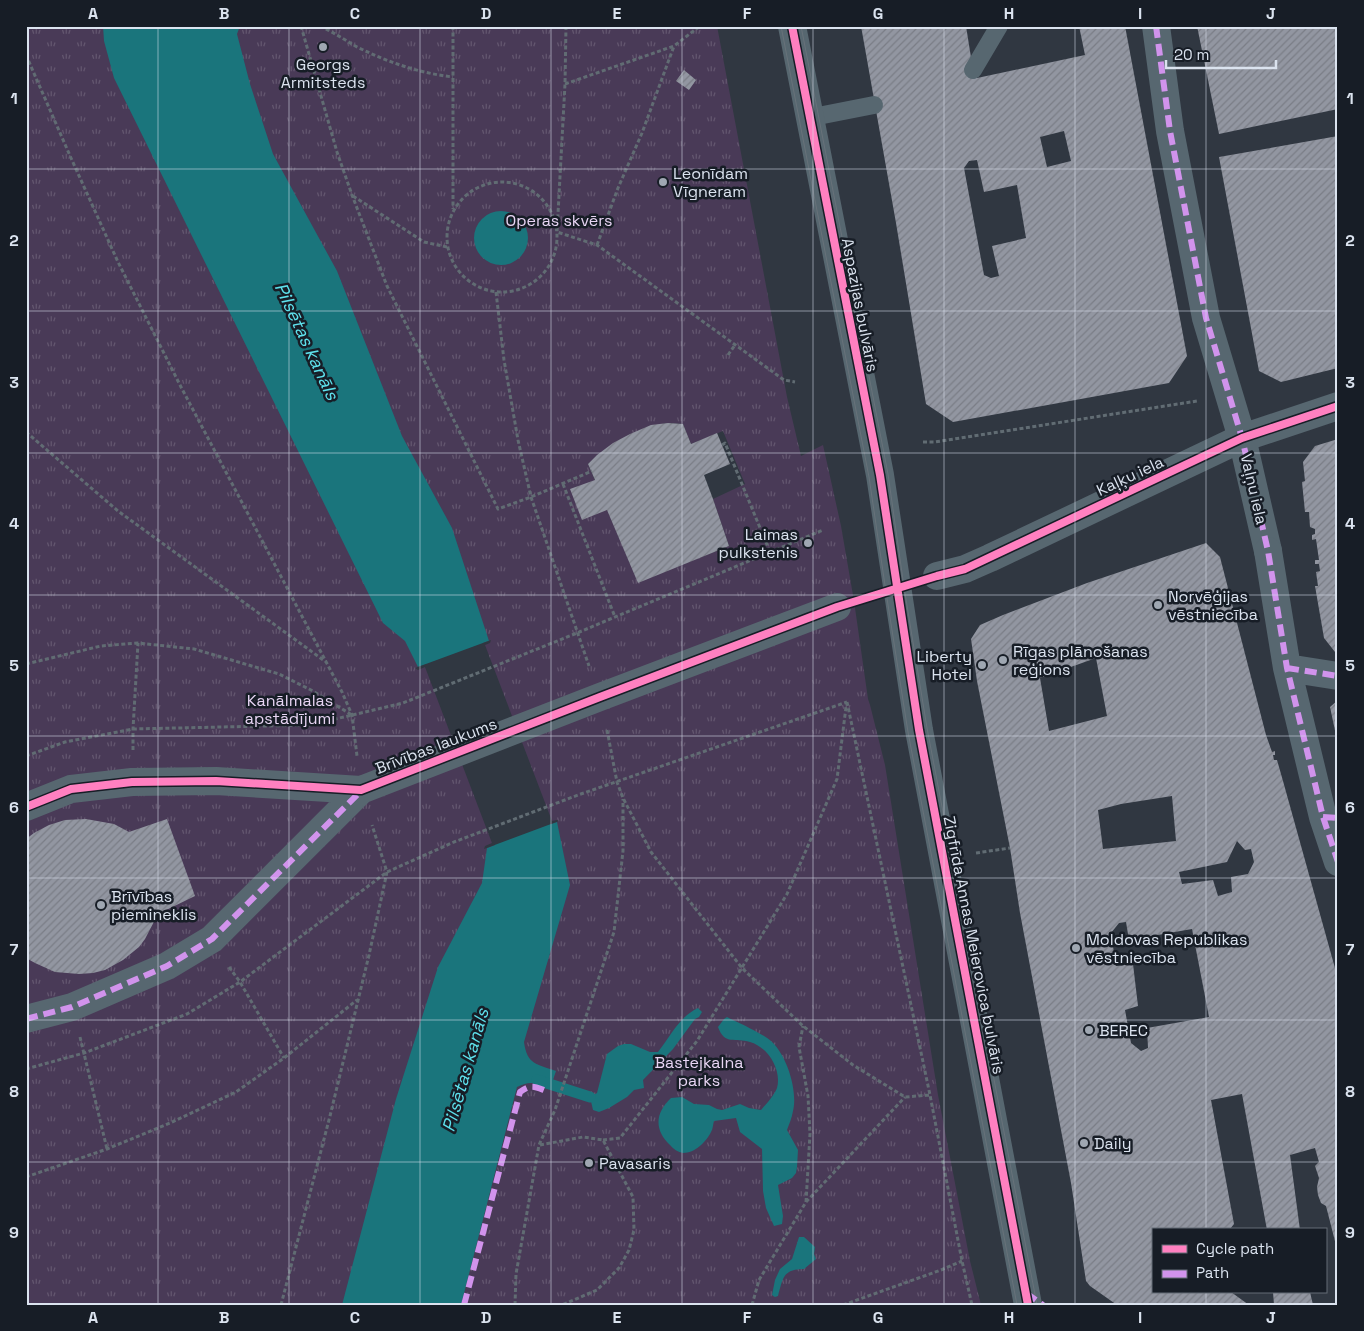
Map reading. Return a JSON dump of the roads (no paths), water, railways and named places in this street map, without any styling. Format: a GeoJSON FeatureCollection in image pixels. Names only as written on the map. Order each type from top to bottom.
{"type":"FeatureCollection","features":[{"type":"Feature","properties":{"kind":"street","name":"Aspazijas bulvāris"},"geometry":{"type":"LineString","coordinates":[[792,26],[880,475],[896,589]]}},
{"type":"Feature","properties":{"kind":"street","name":"Vaļņu iela"},"geometry":{"type":"LineString","coordinates":[[1156,26],[1170,131],[1206,318],[1242,438],[1268,551],[1287,668],[1330,818],[1338,862]]}},
{"type":"Feature","properties":{"kind":"street","name":"Kaļķu iela"},"geometry":{"type":"LineString","coordinates":[[937,576],[965,569],[981,562],[1242,438],[1338,406]]}},
{"type":"Feature","properties":{"kind":"street","name":"Zigfrīda Annas Meierovica bulvāris"},"geometry":{"type":"LineString","coordinates":[[896,589],[919,730],[1032,1301]]}},
{"type":"Feature","properties":{"kind":"street","name":"Brīvības laukums"},"geometry":{"type":"LineString","coordinates":[[26,1019],[72,1007],[167,966],[212,939],[361,790],[836,607]]}},
{"type":"Feature","properties":{"kind":"street"},"geometry":{"type":"LineString","coordinates":[[1287,668],[1338,676]]}},
{"type":"Feature","properties":{"kind":"street","name":"Brīvības laukums"},"geometry":{"type":"LineString","coordinates":[[26,807],[71,789],[132,782],[216,781],[361,790]]}},
{"type":"Feature","properties":{"kind":"lane"},"geometry":{"type":"LineString","coordinates":[[973,70],[998,26]]}},
{"type":"Feature","properties":{"kind":"lane"},"geometry":{"type":"LineString","coordinates":[[818,116],[874,105]]}},
{"type":"Feature","properties":{"kind":"water","name":"Pilsētas kanāls"},"geometry":{"type":"Polygon","coordinates":[[[103,26],[240,26],[237,34],[250,84],[273,154],[337,271],[402,436],[452,528],[489,641],[483,643],[551,824],[557,822],[570,885],[524,1042],[525,1050],[534,1063],[556,1071],[550,1089],[534,1083],[517,1087],[461,1305],[342,1305],[396,1099],[438,967],[482,883],[487,848],[495,845],[427,664],[418,667],[405,641],[383,623],[114,78],[104,41],[103,26]]]}},
{"type":"Feature","properties":{"kind":"water"},"geometry":{"type":"Polygon","coordinates":[[[496,211],[506,211],[516,215],[524,223],[528,238],[524,253],[516,261],[506,265],[496,265],[486,261],[478,253],[474,243],[474,233],[478,223],[486,215],[496,211]]]}},
{"type":"Feature","properties":{"kind":"water"},"geometry":{"type":"Polygon","coordinates":[[[698,1008],[702,1012],[699,1017],[695,1019],[673,1049],[643,1080],[644,1088],[634,1090],[627,1097],[609,1108],[599,1112],[593,1110],[590,1097],[597,1093],[607,1054],[624,1044],[631,1044],[650,1052],[658,1052],[680,1022],[698,1008]]]}},
{"type":"Feature","properties":{"kind":"water"},"geometry":{"type":"Polygon","coordinates":[[[727,1017],[772,1042],[787,1065],[793,1084],[794,1103],[787,1130],[798,1150],[797,1167],[796,1173],[792,1178],[778,1185],[783,1216],[782,1224],[774,1226],[766,1208],[763,1191],[762,1149],[740,1132],[736,1118],[714,1121],[712,1131],[706,1140],[696,1149],[687,1153],[681,1153],[673,1148],[661,1133],[659,1127],[659,1116],[671,1098],[682,1097],[694,1104],[709,1105],[722,1110],[740,1104],[761,1110],[774,1094],[778,1081],[772,1060],[757,1045],[724,1037],[718,1027],[727,1017]]]}},
{"type":"Feature","properties":{"kind":"water"},"geometry":{"type":"Polygon","coordinates":[[[799,1237],[804,1237],[815,1247],[814,1254],[816,1259],[804,1269],[797,1269],[788,1273],[783,1280],[778,1296],[775,1297],[772,1295],[775,1280],[780,1269],[792,1259],[799,1237]]]}},
{"type":"Feature","properties":{"kind":"waterway"},"geometry":{"type":"LineString","coordinates":[[537,1080],[590,1097]]}},
{"type":"Feature","properties":{"kind":"tram line"},"geometry":{"type":"LineString","coordinates":[[781,26],[869,477],[908,732],[1017,1305]]}},
{"type":"Feature","properties":{"kind":"tram line"},"geometry":{"type":"LineString","coordinates":[[801,26],[888,474],[927,728],[1037,1305]]}},
{"type":"Feature","properties":{"kind":"place","name":"Georgs Armitsteds"},"geometry":{"type":"Point","coordinates":[323,47]}},
{"type":"Feature","properties":{"kind":"place","name":"Leonīdam Vīgneram"},"geometry":{"type":"Point","coordinates":[663,182]}},
{"type":"Feature","properties":{"kind":"place","name":"Laimas pulkstenis"},"geometry":{"type":"Point","coordinates":[808,543]}},
{"type":"Feature","properties":{"kind":"place","name":"Norvēģijas vēstniecība"},"geometry":{"type":"Point","coordinates":[1158,605]}},
{"type":"Feature","properties":{"kind":"place","name":"Rīgas plānošanas reģions"},"geometry":{"type":"Point","coordinates":[1003,660]}},
{"type":"Feature","properties":{"kind":"place","name":"Liberty Hotel"},"geometry":{"type":"Point","coordinates":[982,665]}},
{"type":"Feature","properties":{"kind":"place","name":"Brīvības piemineklis"},"geometry":{"type":"Point","coordinates":[101,905]}},
{"type":"Feature","properties":{"kind":"place","name":"Moldovas Republikas vēstniecība"},"geometry":{"type":"Point","coordinates":[1076,948]}},
{"type":"Feature","properties":{"kind":"place","name":"BEREC"},"geometry":{"type":"Point","coordinates":[1089,1030]}},
{"type":"Feature","properties":{"kind":"place","name":"Daily"},"geometry":{"type":"Point","coordinates":[1084,1143]}},
{"type":"Feature","properties":{"kind":"place","name":"Pavasaris"},"geometry":{"type":"Point","coordinates":[589,1163]}},
{"type":"Feature","properties":{"kind":"park label","name":"Operas skvērs"},"geometry":{"type":"Point","coordinates":[559,220]}},
{"type":"Feature","properties":{"kind":"park label","name":"Kanālmalas apstādījumi"},"geometry":{"type":"Point","coordinates":[290,709]}},
{"type":"Feature","properties":{"kind":"park label","name":"Bastejkalna parks"},"geometry":{"type":"Point","coordinates":[699,1071]}}]}
